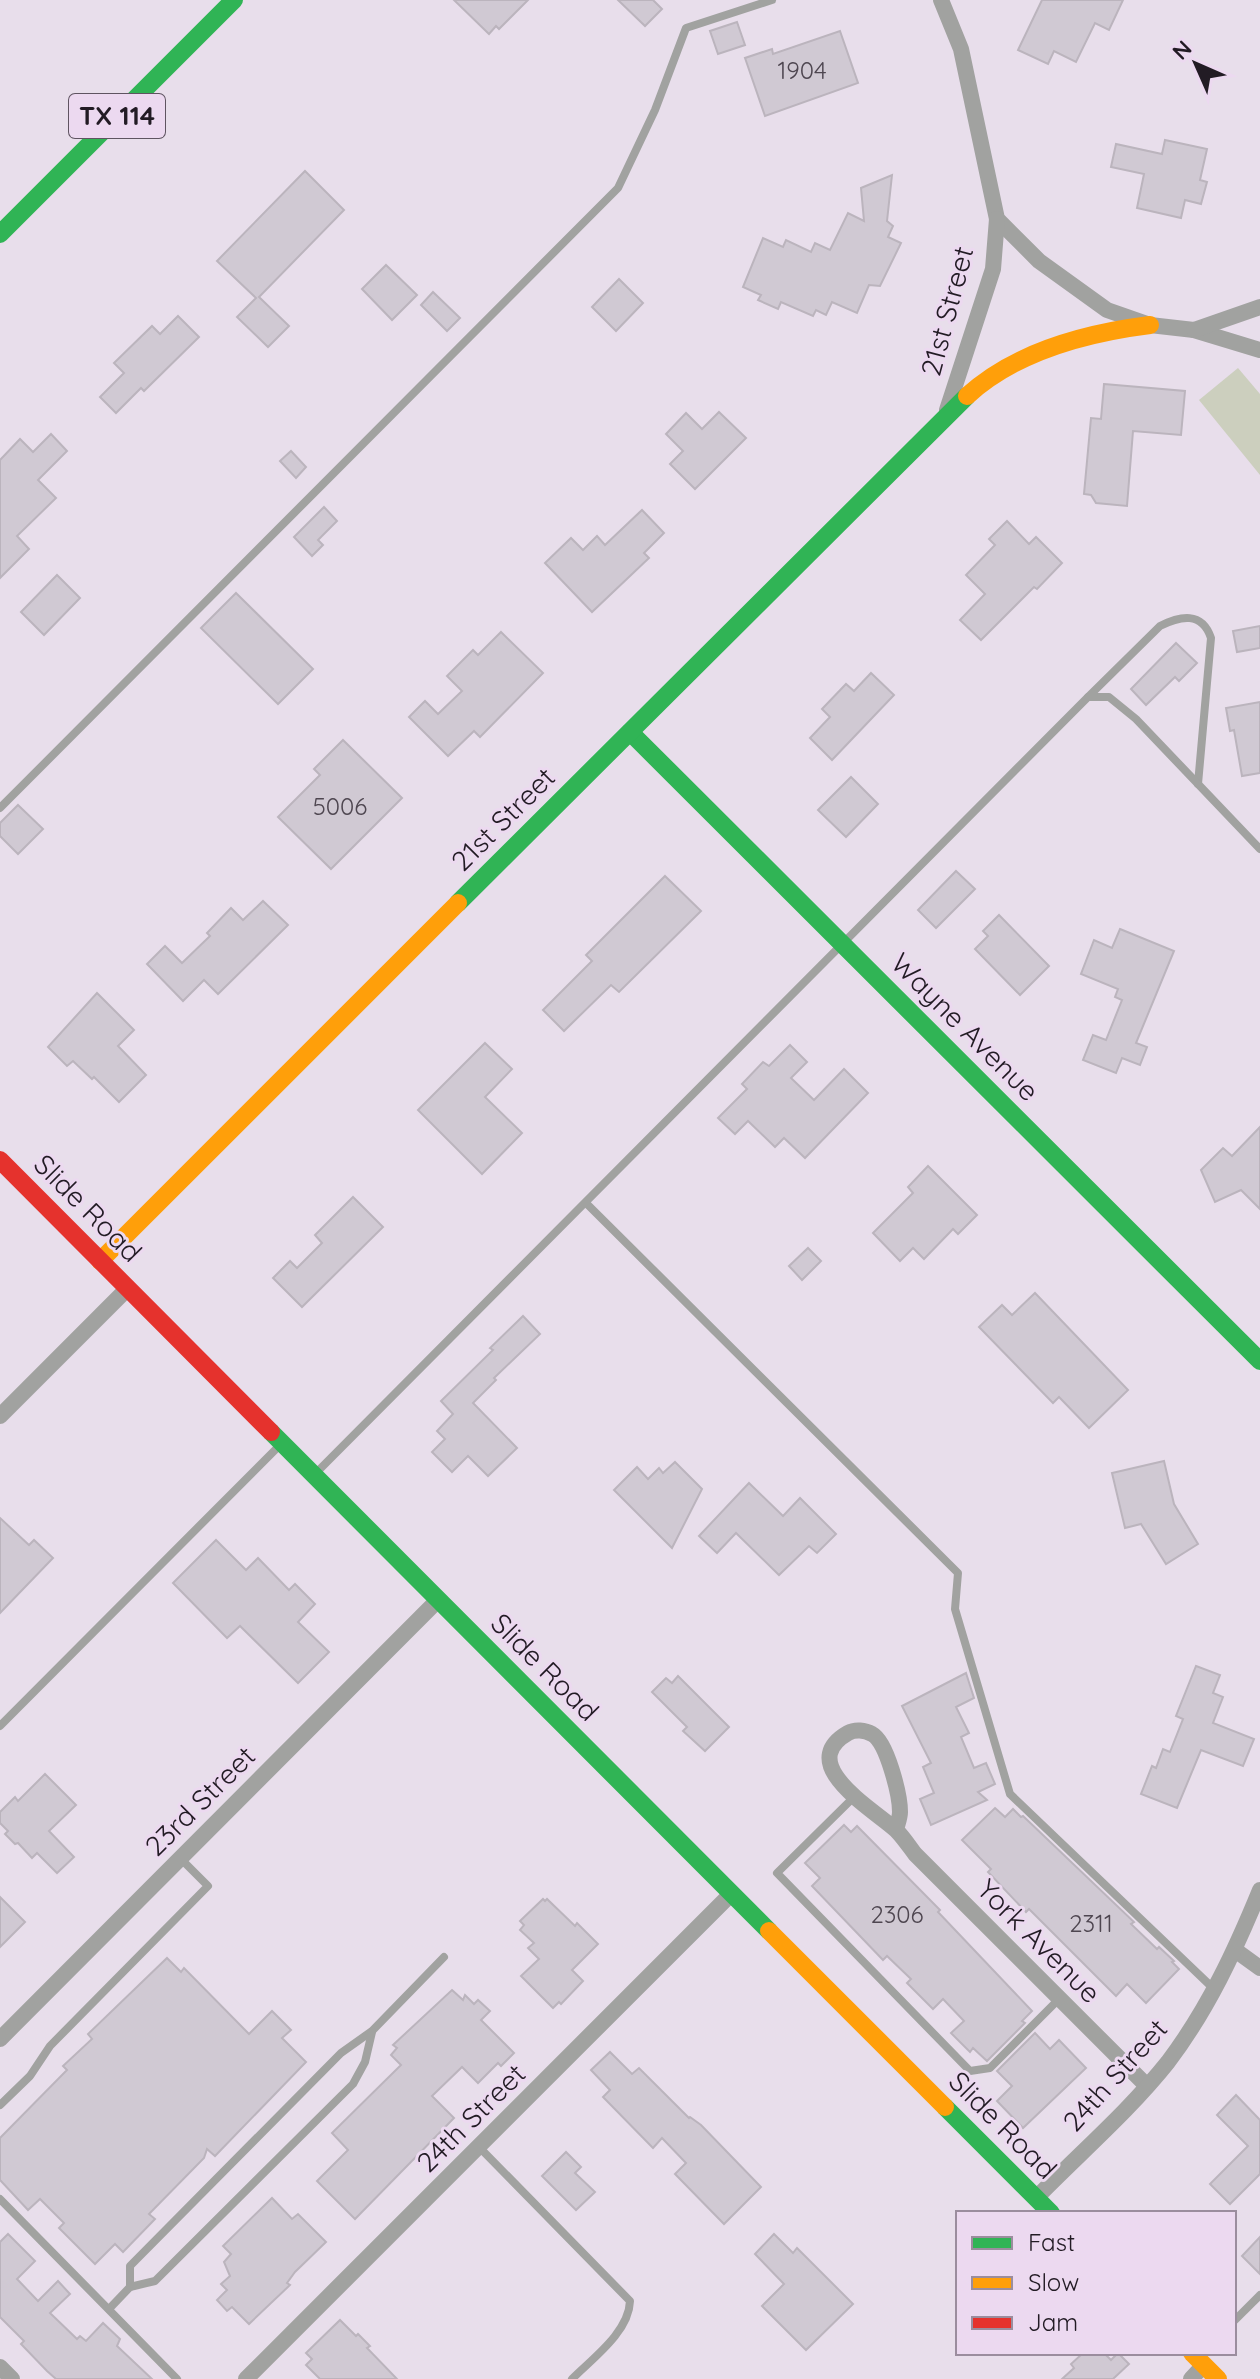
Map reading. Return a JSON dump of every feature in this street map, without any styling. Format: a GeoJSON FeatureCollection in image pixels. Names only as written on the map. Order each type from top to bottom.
{"type":"FeatureCollection","features":[{"type":"Feature","properties":{"kind":"street","name":"TX 114"},"geometry":{"type":"LineString","coordinates":[[0,234],[234,0]]}},
{"type":"Feature","properties":{"kind":"street","name":"21st Street"},"geometry":{"type":"LineString","coordinates":[[941,0],[961,49],[997,219],[993,269],[945,416]]}},
{"type":"Feature","properties":{"kind":"street"},"geometry":{"type":"LineString","coordinates":[[997,219],[1039,261],[1107,310],[1150,325],[1194,330],[1260,350]]}},
{"type":"Feature","properties":{"kind":"street"},"geometry":{"type":"LineString","coordinates":[[1194,330],[1260,307]]}},
{"type":"Feature","properties":{"kind":"street","name":"21st Street"},"geometry":{"type":"LineString","coordinates":[[100,1261],[945,416],[977,388],[1014,365],[1056,346],[1110,329],[1150,325]]}},
{"type":"Feature","properties":{"kind":"street","name":"Wayne Avenue"},"geometry":{"type":"LineString","coordinates":[[630,732],[1260,1361]]}},
{"type":"Feature","properties":{"kind":"street","name":"Slide Road"},"geometry":{"type":"LineString","coordinates":[[0,1160],[1049,2211]]}},
{"type":"Feature","properties":{"kind":"street"},"geometry":{"type":"LineString","coordinates":[[0,1416],[128,1288]]}},
{"type":"Feature","properties":{"kind":"street","name":"23rd Street"},"geometry":{"type":"LineString","coordinates":[[0,2039],[438,1600]]}},
{"type":"Feature","properties":{"kind":"street","name":"York Avenue"},"geometry":{"type":"LineString","coordinates":[[896,1830],[900,1813],[886,1753],[875,1735],[867,1731],[850,1732],[832,1746],[829,1753],[833,1774],[875,1816],[896,1830],[915,1854],[1147,2086]]}},
{"type":"Feature","properties":{"kind":"street","name":"24th Street"},"geometry":{"type":"LineString","coordinates":[[1036,2198],[1147,2086],[1192,2027],[1235,1950],[1260,1890]]}},
{"type":"Feature","properties":{"kind":"street","name":"24th Street"},"geometry":{"type":"LineString","coordinates":[[252,2377],[731,1894]]}},
{"type":"Feature","properties":{"kind":"street"},"geometry":{"type":"LineString","coordinates":[[1235,1950],[1260,1968]]}},
{"type":"Feature","properties":{"kind":"street"},"geometry":{"type":"LineString","coordinates":[[1191,2379],[1199,2358],[1218,2379]]}},
{"type":"Feature","properties":{"kind":"street"},"geometry":{"type":"LineString","coordinates":[[0,2367],[12,2379]]}},
{"type":"Feature","properties":{"kind":"lane"},"geometry":{"type":"LineString","coordinates":[[0,808],[618,188],[655,110],[686,28],[772,0]]}},
{"type":"Feature","properties":{"kind":"lane"},"geometry":{"type":"LineString","coordinates":[[314,1475],[1160,626],[1190,617],[1199,620],[1208,629],[1211,638],[1198,784]]}},
{"type":"Feature","properties":{"kind":"lane"},"geometry":{"type":"LineString","coordinates":[[1088,697],[1109,697],[1136,719],[1260,849]]}},
{"type":"Feature","properties":{"kind":"lane"},"geometry":{"type":"LineString","coordinates":[[586,1203],[958,1573],[955,1609],[1010,1794],[1215,1990]]}},
{"type":"Feature","properties":{"kind":"lane"},"geometry":{"type":"LineString","coordinates":[[0,1726],[282,1443]]}},
{"type":"Feature","properties":{"kind":"lane"},"geometry":{"type":"LineString","coordinates":[[855,1796],[777,1873],[970,2071],[990,2068],[1060,1999]]}},
{"type":"Feature","properties":{"kind":"lane"},"geometry":{"type":"LineString","coordinates":[[0,2105],[30,2076],[50,2046],[208,1886],[180,1858]]}},
{"type":"Feature","properties":{"kind":"lane"},"geometry":{"type":"LineString","coordinates":[[130,2287],[130,2266],[341,2053],[372,2031],[444,1957]]}},
{"type":"Feature","properties":{"kind":"lane"},"geometry":{"type":"LineString","coordinates":[[109,2309],[130,2287],[155,2281],[353,2084],[365,2062],[372,2031]]}},
{"type":"Feature","properties":{"kind":"lane"},"geometry":{"type":"LineString","coordinates":[[479,2147],[630,2301],[630,2313],[613,2338],[572,2379]]}},
{"type":"Feature","properties":{"kind":"lane"},"geometry":{"type":"LineString","coordinates":[[0,2199],[177,2379]]}},
{"type":"Feature","properties":{"kind":"lane"},"geometry":{"type":"LineString","coordinates":[[1236,2319],[1260,2295]]}},
{"type":"Feature","properties":{"kind":"green space"},"geometry":{"type":"Polygon","coordinates":[[[1238,368],[1260,394],[1260,475],[1199,400],[1238,368]]]}},
{"type":"Feature","properties":{"kind":"building"},"geometry":{"type":"Polygon","coordinates":[[[454,0],[528,0],[499,29],[496,26],[489,34],[454,0]]]}},
{"type":"Feature","properties":{"kind":"building"},"geometry":{"type":"Polygon","coordinates":[[[618,0],[653,0],[662,9],[645,26],[618,0]]]}},
{"type":"Feature","properties":{"kind":"building"},"geometry":{"type":"Polygon","coordinates":[[[1042,0],[1123,0],[1109,30],[1095,23],[1076,62],[1054,51],[1048,64],[1018,50],[1042,0]]]}},
{"type":"Feature","properties":{"kind":"building"},"geometry":{"type":"Polygon","coordinates":[[[737,22],[745,45],[718,54],[710,31],[737,22]]]}},
{"type":"Feature","properties":{"kind":"building"},"geometry":{"type":"Polygon","coordinates":[[[840,31],[858,83],[765,116],[745,58],[772,49],[773,54],[840,31]]]}},
{"type":"Feature","properties":{"kind":"building"},"geometry":{"type":"Polygon","coordinates":[[[1165,140],[1207,149],[1200,180],[1207,182],[1201,204],[1185,200],[1181,218],[1137,208],[1144,174],[1111,167],[1116,144],[1162,154],[1165,140]]]}},
{"type":"Feature","properties":{"kind":"building"},"geometry":{"type":"Polygon","coordinates":[[[305,171],[344,210],[259,297],[289,326],[268,347],[237,317],[256,298],[217,261],[305,171]]]}},
{"type":"Feature","properties":{"kind":"building"},"geometry":{"type":"Polygon","coordinates":[[[892,175],[887,221],[893,226],[888,237],[901,243],[880,286],[869,285],[857,313],[832,302],[826,315],[816,310],[813,316],[781,302],[778,309],[758,300],[761,295],[743,287],[763,238],[783,247],[786,240],[811,252],[815,243],[830,250],[848,213],[864,221],[861,188],[892,175]]]}},
{"type":"Feature","properties":{"kind":"building"},"geometry":{"type":"Polygon","coordinates":[[[386,265],[417,295],[392,320],[362,289],[386,265]]]}},
{"type":"Feature","properties":{"kind":"building"},"geometry":{"type":"Polygon","coordinates":[[[619,279],[643,303],[616,331],[592,307],[619,279]]]}},
{"type":"Feature","properties":{"kind":"building"},"geometry":{"type":"Polygon","coordinates":[[[433,292],[460,318],[447,331],[421,305],[433,292]]]}},
{"type":"Feature","properties":{"kind":"building"},"geometry":{"type":"Polygon","coordinates":[[[178,316],[199,337],[144,391],[141,388],[116,413],[100,397],[124,373],[114,363],[152,326],[160,334],[178,316]]]}},
{"type":"Feature","properties":{"kind":"building"},"geometry":{"type":"Polygon","coordinates":[[[1104,384],[1185,391],[1181,435],[1133,431],[1127,506],[1096,503],[1091,495],[1084,494],[1091,418],[1101,419],[1104,384]]]}},
{"type":"Feature","properties":{"kind":"building"},"geometry":{"type":"Polygon","coordinates":[[[719,412],[746,438],[695,489],[670,464],[683,451],[666,434],[686,413],[702,429],[719,412]]]}},
{"type":"Feature","properties":{"kind":"building"},"geometry":{"type":"Polygon","coordinates":[[[51,434],[67,451],[38,480],[56,498],[17,536],[29,549],[0,578],[0,460],[20,439],[33,452],[51,434]]]}},
{"type":"Feature","properties":{"kind":"building"},"geometry":{"type":"Polygon","coordinates":[[[291,451],[306,467],[296,478],[280,461],[291,451]]]}},
{"type":"Feature","properties":{"kind":"building"},"geometry":{"type":"Polygon","coordinates":[[[324,507],[337,521],[318,540],[323,545],[312,556],[294,537],[324,507]]]}},
{"type":"Feature","properties":{"kind":"building"},"geometry":{"type":"Polygon","coordinates":[[[642,510],[664,533],[644,553],[649,558],[592,612],[545,563],[571,538],[583,550],[597,536],[605,545],[642,510]]]}},
{"type":"Feature","properties":{"kind":"building"},"geometry":{"type":"Polygon","coordinates":[[[1007,521],[1029,544],[1036,537],[1062,563],[981,640],[960,620],[985,594],[966,575],[995,545],[989,539],[1007,521]]]}},
{"type":"Feature","properties":{"kind":"building"},"geometry":{"type":"Polygon","coordinates":[[[57,575],[80,598],[44,635],[21,612],[57,575]]]}},
{"type":"Feature","properties":{"kind":"building"},"geometry":{"type":"Polygon","coordinates":[[[236,593],[313,669],[278,704],[201,628],[236,593]]]}},
{"type":"Feature","properties":{"kind":"building"},"geometry":{"type":"Polygon","coordinates":[[[1260,626],[1260,648],[1237,652],[1233,631],[1260,626]]]}},
{"type":"Feature","properties":{"kind":"building"},"geometry":{"type":"Polygon","coordinates":[[[501,632],[543,673],[480,737],[474,731],[448,756],[409,717],[425,701],[438,714],[462,691],[447,676],[473,650],[478,655],[501,632]]]}},
{"type":"Feature","properties":{"kind":"building"},"geometry":{"type":"Polygon","coordinates":[[[1176,643],[1197,663],[1179,681],[1175,677],[1146,705],[1131,689],[1176,643]]]}},
{"type":"Feature","properties":{"kind":"building"},"geometry":{"type":"Polygon","coordinates":[[[871,673],[894,695],[832,760],[810,738],[830,717],[822,709],[846,684],[854,691],[871,673]]]}},
{"type":"Feature","properties":{"kind":"building"},"geometry":{"type":"Polygon","coordinates":[[[1260,702],[1260,773],[1242,776],[1234,730],[1230,731],[1226,708],[1260,702]]]}},
{"type":"Feature","properties":{"kind":"building"},"geometry":{"type":"Polygon","coordinates":[[[343,740],[402,798],[331,869],[278,817],[320,775],[314,769],[343,740]]]}},
{"type":"Feature","properties":{"kind":"building"},"geometry":{"type":"Polygon","coordinates":[[[851,777],[878,804],[846,837],[818,810],[851,777]]]}},
{"type":"Feature","properties":{"kind":"building"},"geometry":{"type":"Polygon","coordinates":[[[18,805],[43,829],[18,854],[0,836],[0,823],[18,805]]]}},
{"type":"Feature","properties":{"kind":"building"},"geometry":{"type":"Polygon","coordinates":[[[956,871],[975,889],[936,928],[918,910],[956,871]]]}},
{"type":"Feature","properties":{"kind":"building"},"geometry":{"type":"Polygon","coordinates":[[[665,876],[701,911],[619,992],[611,985],[564,1031],[543,1010],[592,961],[586,955],[665,876]]]}},
{"type":"Feature","properties":{"kind":"building"},"geometry":{"type":"Polygon","coordinates":[[[263,901],[288,925],[218,994],[204,980],[183,1001],[147,964],[165,946],[182,963],[210,936],[207,933],[231,908],[243,920],[263,901]]]}},
{"type":"Feature","properties":{"kind":"building"},"geometry":{"type":"Polygon","coordinates":[[[999,915],[1049,966],[1020,995],[975,949],[988,936],[983,931],[999,915]]]}},
{"type":"Feature","properties":{"kind":"building"},"geometry":{"type":"Polygon","coordinates":[[[1120,929],[1174,951],[1136,1043],[1147,1047],[1140,1065],[1122,1058],[1116,1073],[1083,1060],[1093,1035],[1106,1040],[1122,1000],[1115,997],[1118,989],[1081,974],[1094,940],[1112,948],[1120,929]]]}},
{"type":"Feature","properties":{"kind":"building"},"geometry":{"type":"Polygon","coordinates":[[[97,993],[134,1030],[118,1046],[146,1075],[119,1102],[94,1077],[92,1079],[73,1061],[67,1066],[48,1047],[97,993]]]}},
{"type":"Feature","properties":{"kind":"building"},"geometry":{"type":"Polygon","coordinates":[[[485,1043],[512,1069],[485,1097],[522,1133],[482,1174],[418,1110],[485,1043]]]}},
{"type":"Feature","properties":{"kind":"building"},"geometry":{"type":"Polygon","coordinates":[[[790,1045],[807,1062],[791,1078],[814,1100],[844,1069],[868,1093],[805,1158],[784,1138],[775,1147],[748,1121],[735,1134],[718,1118],[747,1089],[742,1084],[763,1062],[769,1066],[790,1045]]]}},
{"type":"Feature","properties":{"kind":"building"},"geometry":{"type":"Polygon","coordinates":[[[1260,1127],[1260,1209],[1241,1190],[1215,1202],[1201,1170],[1223,1148],[1232,1156],[1260,1127]]]}},
{"type":"Feature","properties":{"kind":"building"},"geometry":{"type":"Polygon","coordinates":[[[928,1166],[977,1215],[958,1234],[953,1229],[924,1259],[913,1248],[900,1261],[873,1233],[913,1193],[908,1187],[928,1166]]]}},
{"type":"Feature","properties":{"kind":"building"},"geometry":{"type":"Polygon","coordinates":[[[353,1197],[383,1227],[302,1307],[273,1278],[290,1261],[297,1268],[322,1243],[315,1235],[353,1197]]]}},
{"type":"Feature","properties":{"kind":"building"},"geometry":{"type":"Polygon","coordinates":[[[808,1248],[821,1261],[802,1280],[789,1266],[808,1248]]]}},
{"type":"Feature","properties":{"kind":"building"},"geometry":{"type":"Polygon","coordinates":[[[1035,1293],[1128,1390],[1089,1428],[1059,1397],[1053,1403],[979,1327],[1002,1305],[1012,1315],[1035,1293]]]}},
{"type":"Feature","properties":{"kind":"building"},"geometry":{"type":"Polygon","coordinates":[[[523,1316],[540,1334],[473,1403],[517,1448],[488,1476],[468,1456],[452,1472],[432,1452],[445,1439],[437,1431],[453,1414],[441,1401],[523,1316]]]}},
{"type":"Feature","properties":{"kind":"building"},"geometry":{"type":"Polygon","coordinates":[[[1164,1461],[1174,1504],[1198,1544],[1166,1564],[1141,1524],[1125,1528],[1112,1473],[1164,1461]]]}},
{"type":"Feature","properties":{"kind":"building"},"geometry":{"type":"Polygon","coordinates":[[[675,1462],[702,1489],[672,1548],[614,1490],[637,1467],[648,1479],[659,1468],[663,1473],[675,1462]]]}},
{"type":"Feature","properties":{"kind":"building"},"geometry":{"type":"Polygon","coordinates":[[[749,1483],[783,1516],[800,1498],[836,1534],[817,1553],[809,1546],[779,1575],[736,1533],[717,1553],[699,1536],[749,1483]]]}},
{"type":"Feature","properties":{"kind":"building"},"geometry":{"type":"Polygon","coordinates":[[[0,1518],[29,1545],[34,1540],[53,1558],[0,1613],[0,1518]]]}},
{"type":"Feature","properties":{"kind":"building"},"geometry":{"type":"Polygon","coordinates":[[[216,1540],[246,1570],[258,1558],[289,1590],[295,1584],[315,1604],[298,1622],[329,1652],[298,1683],[240,1626],[227,1638],[173,1583],[216,1540]]]}},
{"type":"Feature","properties":{"kind":"building"},"geometry":{"type":"Polygon","coordinates":[[[1196,1666],[1220,1675],[1213,1693],[1223,1697],[1213,1723],[1254,1739],[1243,1766],[1201,1750],[1177,1808],[1141,1794],[1152,1766],[1156,1768],[1163,1749],[1170,1752],[1183,1719],[1176,1716],[1196,1666]]]}},
{"type":"Feature","properties":{"kind":"building"},"geometry":{"type":"Polygon","coordinates":[[[966,1673],[974,1698],[956,1707],[969,1733],[961,1737],[974,1768],[986,1763],[995,1784],[978,1792],[987,1800],[931,1825],[920,1799],[934,1793],[923,1767],[931,1763],[902,1706],[966,1673]]]}},
{"type":"Feature","properties":{"kind":"building"},"geometry":{"type":"Polygon","coordinates":[[[678,1676],[729,1727],[705,1751],[683,1731],[687,1727],[652,1692],[666,1678],[672,1683],[678,1676]]]}},
{"type":"Feature","properties":{"kind":"building"},"geometry":{"type":"Polygon","coordinates":[[[45,1774],[76,1805],[49,1831],[74,1857],[57,1873],[37,1853],[32,1858],[18,1843],[15,1844],[0,1823],[0,1812],[15,1797],[18,1801],[45,1774]]]}},
{"type":"Feature","properties":{"kind":"building"},"geometry":{"type":"Polygon","coordinates":[[[995,1808],[1005,1817],[1013,1809],[1023,1816],[1134,1922],[1131,1924],[1157,1949],[1159,1947],[1174,1961],[1179,1969],[1146,2003],[1127,1984],[1116,1996],[1029,1909],[1026,1912],[988,1872],[991,1869],[962,1840],[995,1808]]]}},
{"type":"Feature","properties":{"kind":"building"},"geometry":{"type":"Polygon","coordinates":[[[844,1825],[851,1832],[857,1826],[940,1910],[938,1912],[1032,2011],[1022,2021],[1025,2023],[987,2061],[973,2048],[970,2052],[951,2033],[964,2021],[943,1999],[933,2009],[907,1983],[911,1979],[887,1956],[883,1960],[812,1886],[820,1878],[805,1863],[844,1825]]]}},
{"type":"Feature","properties":{"kind":"building"},"geometry":{"type":"Polygon","coordinates":[[[0,1897],[25,1922],[0,1947],[0,1897]]]}},
{"type":"Feature","properties":{"kind":"building"},"geometry":{"type":"Polygon","coordinates":[[[543,1899],[547,1899],[575,1926],[577,1923],[598,1944],[572,1970],[583,1981],[553,2008],[521,1976],[539,1959],[528,1948],[534,1943],[520,1930],[524,1925],[520,1921],[543,1899]]]}},
{"type":"Feature","properties":{"kind":"building"},"geometry":{"type":"Polygon","coordinates":[[[167,1958],[181,1972],[184,1968],[249,2034],[272,2011],[291,2030],[282,2038],[306,2062],[215,2156],[207,2149],[204,2158],[149,2214],[155,2219],[123,2252],[115,2244],[95,2264],[59,2228],[64,2223],[40,2199],[28,2210],[0,2180],[0,2138],[67,2070],[63,2066],[92,2039],[88,2034],[167,1958]]]}},
{"type":"Feature","properties":{"kind":"building"},"geometry":{"type":"Polygon","coordinates":[[[452,1990],[463,2000],[465,1995],[474,2004],[478,2000],[490,2011],[481,2020],[514,2053],[501,2066],[498,2063],[478,2083],[462,2067],[432,2096],[454,2118],[355,2219],[317,2181],[348,2150],[332,2133],[401,2065],[391,2055],[397,2048],[393,2045],[452,1990]]]}},
{"type":"Feature","properties":{"kind":"building"},"geometry":{"type":"Polygon","coordinates":[[[1035,2033],[1050,2049],[1059,2040],[1086,2068],[1023,2128],[997,2101],[1012,2086],[997,2071],[1035,2033]]]}},
{"type":"Feature","properties":{"kind":"building"},"geometry":{"type":"Polygon","coordinates":[[[610,2052],[632,2074],[639,2068],[689,2118],[701,2125],[761,2187],[724,2224],[675,2174],[686,2163],[662,2138],[653,2148],[603,2097],[610,2090],[591,2070],[610,2052]]]}},
{"type":"Feature","properties":{"kind":"building"},"geometry":{"type":"Polygon","coordinates":[[[1236,2095],[1260,2120],[1260,2174],[1230,2204],[1210,2184],[1248,2146],[1217,2115],[1236,2095]]]}},
{"type":"Feature","properties":{"kind":"building"},"geometry":{"type":"Polygon","coordinates":[[[566,2152],[581,2167],[575,2173],[595,2192],[576,2210],[542,2176],[566,2152]]]}},
{"type":"Feature","properties":{"kind":"building"},"geometry":{"type":"Polygon","coordinates":[[[272,2198],[292,2219],[298,2214],[326,2242],[295,2272],[287,2283],[290,2285],[249,2324],[232,2307],[227,2311],[217,2300],[227,2290],[221,2284],[230,2276],[224,2262],[231,2254],[223,2246],[272,2198]]]}},
{"type":"Feature","properties":{"kind":"building"},"geometry":{"type":"Polygon","coordinates":[[[8,2234],[35,2261],[17,2279],[38,2301],[58,2281],[70,2294],[50,2313],[77,2339],[80,2336],[86,2341],[103,2323],[120,2339],[117,2346],[152,2379],[56,2379],[47,2371],[0,2317],[0,2242],[8,2234]]]}},
{"type":"Feature","properties":{"kind":"building"},"geometry":{"type":"Polygon","coordinates":[[[774,2234],[793,2253],[797,2248],[853,2304],[806,2350],[762,2306],[784,2284],[755,2254],[774,2234]]]}},
{"type":"Feature","properties":{"kind":"building"},"geometry":{"type":"Polygon","coordinates":[[[1260,2237],[1260,2274],[1242,2256],[1260,2237]]]}},
{"type":"Feature","properties":{"kind":"building"},"geometry":{"type":"Polygon","coordinates":[[[340,2320],[370,2346],[367,2348],[397,2379],[320,2379],[306,2365],[312,2359],[306,2353],[340,2320]]]}},
{"type":"Feature","properties":{"kind":"building"},"geometry":{"type":"Polygon","coordinates":[[[1081,2355],[1106,2355],[1111,2360],[1120,2355],[1129,2364],[1113,2379],[1062,2379],[1074,2368],[1071,2364],[1081,2355]]]}},
{"type":"Feature","properties":{"kind":"traffic: fast"},"geometry":{"type":"LineString","coordinates":[[0,234],[234,0]]}},
{"type":"Feature","properties":{"kind":"traffic: fast"},"geometry":{"type":"LineString","coordinates":[[458,903],[967,396]]}},
{"type":"Feature","properties":{"kind":"traffic: fast"},"geometry":{"type":"LineString","coordinates":[[630,732],[1260,1361]]}},
{"type":"Feature","properties":{"kind":"traffic: fast"},"geometry":{"type":"LineString","coordinates":[[271,1432],[769,1931]]}},
{"type":"Feature","properties":{"kind":"traffic: fast"},"geometry":{"type":"LineString","coordinates":[[945,2107],[1049,2211]]}},
{"type":"Feature","properties":{"kind":"traffic: slow"},"geometry":{"type":"LineString","coordinates":[[967,396],[1007,367],[1053,347],[1101,333],[1150,325]]}},
{"type":"Feature","properties":{"kind":"traffic: slow"},"geometry":{"type":"LineString","coordinates":[[100,1261],[458,903]]}},
{"type":"Feature","properties":{"kind":"traffic: slow"},"geometry":{"type":"LineString","coordinates":[[769,1931],[945,2107]]}},
{"type":"Feature","properties":{"kind":"traffic: slow"},"geometry":{"type":"LineString","coordinates":[[1194,2355],[1218,2379]]}},
{"type":"Feature","properties":{"kind":"traffic: jam"},"geometry":{"type":"LineString","coordinates":[[0,1160],[271,1432]]}}]}
